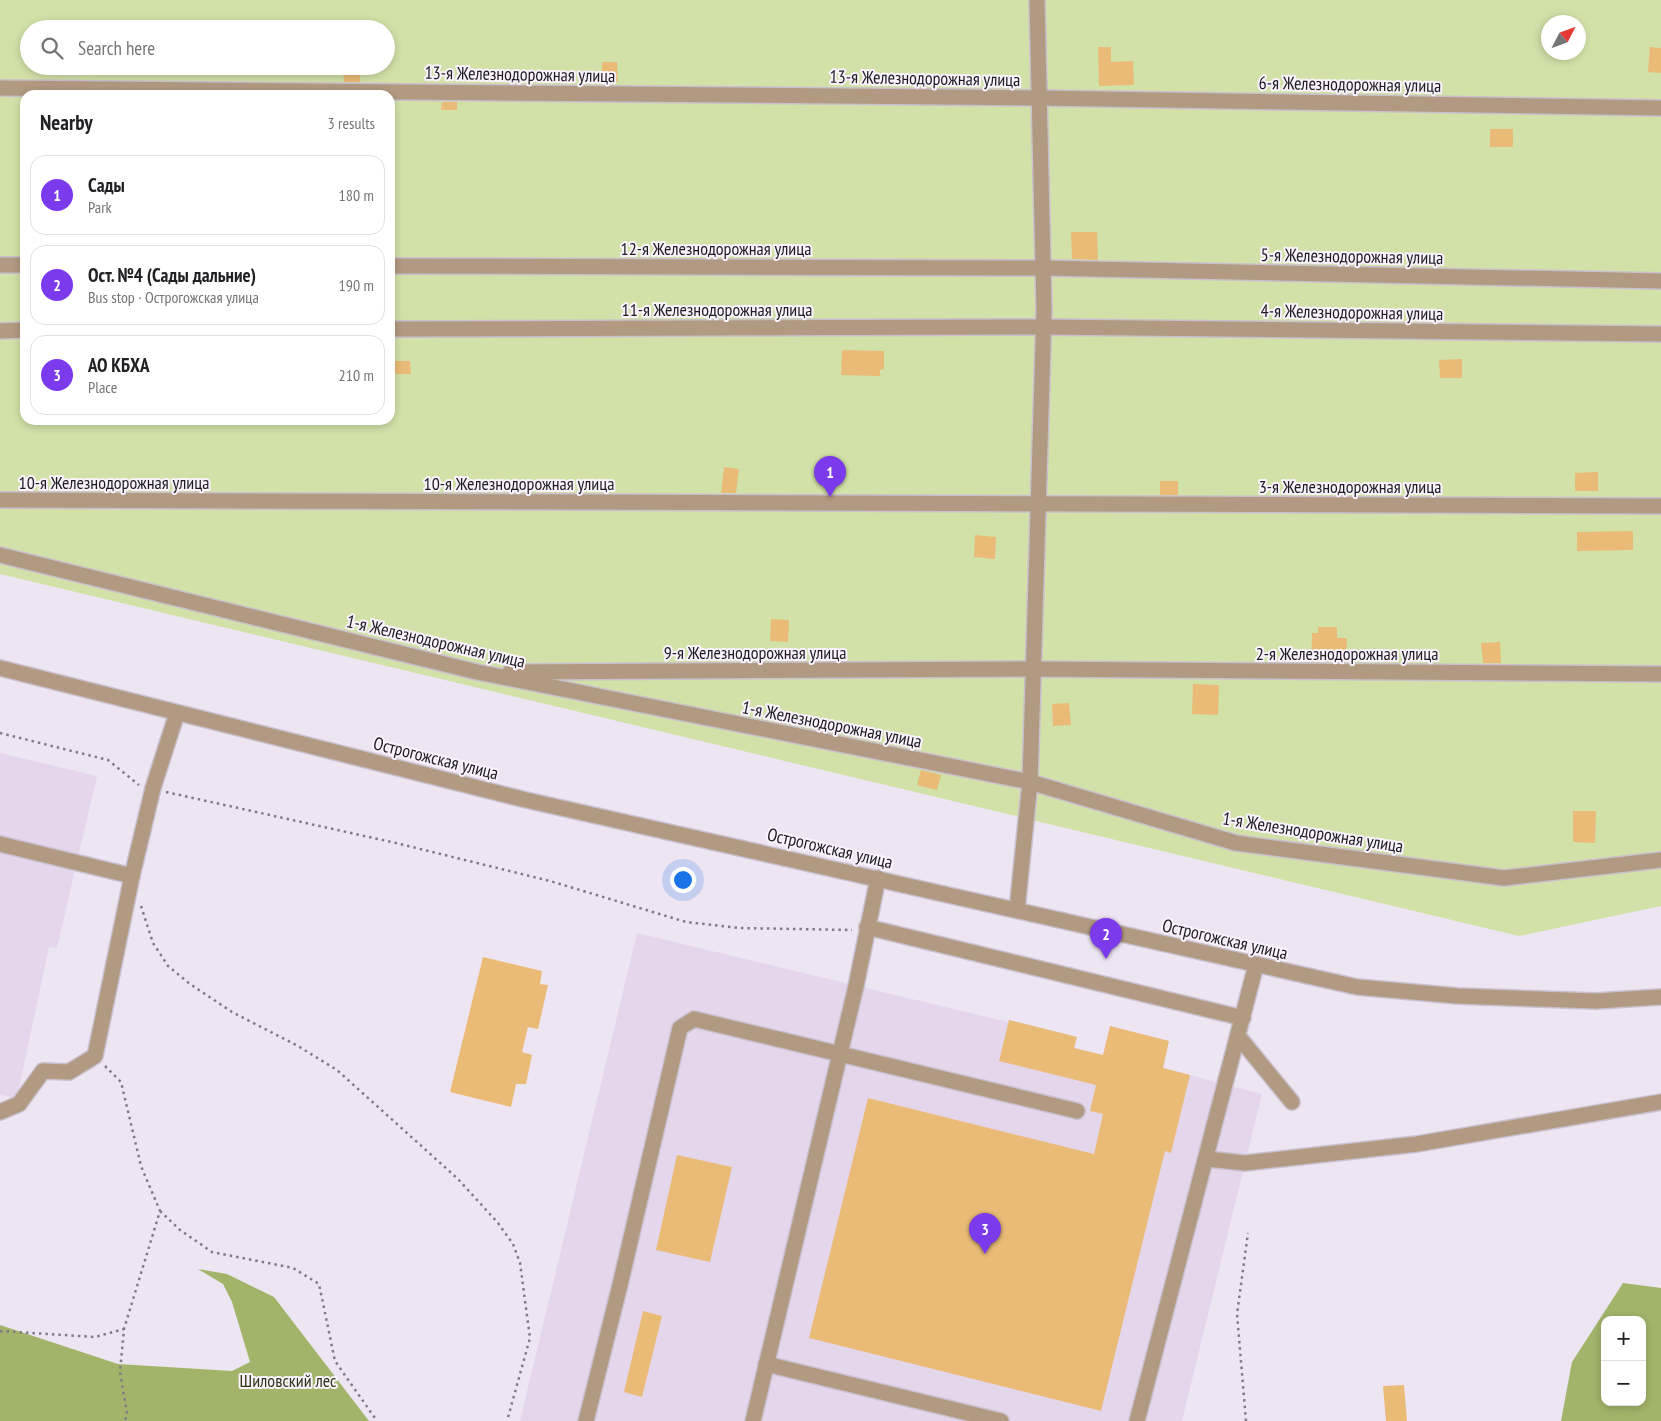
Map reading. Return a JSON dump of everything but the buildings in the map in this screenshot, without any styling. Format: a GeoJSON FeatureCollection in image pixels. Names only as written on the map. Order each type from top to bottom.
{"type":"FeatureCollection","features":[{"type":"Feature","properties":{"kind":"street"},"geometry":{"type":"LineString","coordinates":[[1017,910],[1030,782],[1043,327],[1037,0]]}},
{"type":"Feature","properties":{"kind":"street","name":"13-я Железнодорожная улица"},"geometry":{"type":"LineString","coordinates":[[0,88],[208,90]]}},
{"type":"Feature","properties":{"kind":"street","name":"13-я Железнодорожная улица"},"geometry":{"type":"LineString","coordinates":[[395,92],[1039,98]]}},
{"type":"Feature","properties":{"kind":"street","name":"6-я Железнодорожная улица"},"geometry":{"type":"LineString","coordinates":[[1039,98],[1661,108]]}},
{"type":"Feature","properties":{"kind":"street"},"geometry":{"type":"LineString","coordinates":[[0,265],[20,265]]}},
{"type":"Feature","properties":{"kind":"street","name":"12-я Железнодорожная улица"},"geometry":{"type":"LineString","coordinates":[[395,266],[1043,268]]}},
{"type":"Feature","properties":{"kind":"street","name":"5-я Железнодорожная улица"},"geometry":{"type":"LineString","coordinates":[[1043,268],[1661,281]]}},
{"type":"Feature","properties":{"kind":"street","name":"11-я Железнодорожная улица"},"geometry":{"type":"LineString","coordinates":[[395,329],[1043,327]]}},
{"type":"Feature","properties":{"kind":"street","name":"4-я Железнодорожная улица"},"geometry":{"type":"LineString","coordinates":[[1043,327],[1661,334]]}},
{"type":"Feature","properties":{"kind":"street"},"geometry":{"type":"LineString","coordinates":[[0,331],[20,330]]}},
{"type":"Feature","properties":{"kind":"street","name":"10-я Железнодорожная улица"},"geometry":{"type":"LineString","coordinates":[[0,500],[1038,503]]}},
{"type":"Feature","properties":{"kind":"street","name":"3-я Железнодорожная улица"},"geometry":{"type":"LineString","coordinates":[[1038,503],[1661,506]]}},
{"type":"Feature","properties":{"kind":"street","name":"1-я Железнодорожная улица"},"geometry":{"type":"LineString","coordinates":[[0,555],[477,672],[1030,782],[1236,843],[1504,878],[1661,860]]}},
{"type":"Feature","properties":{"kind":"street","name":"Острогожская улица"},"geometry":{"type":"LineString","coordinates":[[0,668],[526,800],[878,878],[1256,966],[1357,987],[1458,996],[1596,1001],[1661,997]]}},
{"type":"Feature","properties":{"kind":"street","name":"9-я Железнодорожная улица"},"geometry":{"type":"LineString","coordinates":[[477,672],[1033,669]]}},
{"type":"Feature","properties":{"kind":"street","name":"2-я Железнодорожная улица"},"geometry":{"type":"LineString","coordinates":[[1033,669],[1661,674]]}},
{"type":"Feature","properties":{"kind":"street"},"geometry":{"type":"LineString","coordinates":[[0,1112],[19,1104],[43,1071],[70,1072],[95,1056],[151,794],[177,713]]}},
{"type":"Feature","properties":{"kind":"street"},"geometry":{"type":"LineString","coordinates":[[0,844],[132,876]]}},
{"type":"Feature","properties":{"kind":"street"},"geometry":{"type":"LineString","coordinates":[[753,1421],[856,986],[878,878]]}},
{"type":"Feature","properties":{"kind":"street"},"geometry":{"type":"LineString","coordinates":[[867,927],[1243,1018]]}},
{"type":"Feature","properties":{"kind":"street"},"geometry":{"type":"LineString","coordinates":[[1137,1421],[1256,966]]}},
{"type":"Feature","properties":{"kind":"street"},"geometry":{"type":"LineString","coordinates":[[586,1421],[680,1028],[694,1019],[1077,1111]]}},
{"type":"Feature","properties":{"kind":"street"},"geometry":{"type":"LineString","coordinates":[[1238,1036],[1292,1102]]}},
{"type":"Feature","properties":{"kind":"street"},"geometry":{"type":"LineString","coordinates":[[1207,1159],[1244,1164],[1417,1144],[1661,1102]]}},
{"type":"Feature","properties":{"kind":"street"},"geometry":{"type":"LineString","coordinates":[[766,1364],[1001,1421]]}},
{"type":"Feature","properties":{"kind":"path"},"geometry":{"type":"LineString","coordinates":[[0,733],[108,760],[151,794],[396,843],[550,881],[686,922],[740,928],[803,930],[849,930],[867,927]]}},
{"type":"Feature","properties":{"kind":"path"},"geometry":{"type":"LineString","coordinates":[[140,901],[153,943],[168,966],[190,984],[232,1012],[298,1046],[337,1070],[458,1180],[503,1230],[513,1244],[520,1263],[530,1338],[507,1421]]}},
{"type":"Feature","properties":{"kind":"path"},"geometry":{"type":"LineString","coordinates":[[95,1056],[121,1082],[142,1166],[160,1211],[180,1230],[212,1252],[293,1268],[320,1284],[335,1361],[377,1421]]}},
{"type":"Feature","properties":{"kind":"path"},"geometry":{"type":"LineString","coordinates":[[125,1421],[127,1413],[120,1372],[124,1330],[160,1211]]}},
{"type":"Feature","properties":{"kind":"path"},"geometry":{"type":"LineString","coordinates":[[1246,1421],[1237,1314],[1248,1233]]}},
{"type":"Feature","properties":{"kind":"path"},"geometry":{"type":"LineString","coordinates":[[0,1331],[95,1337],[124,1330]]}},
{"type":"Feature","properties":{"kind":"shaded area"},"geometry":{"type":"Polygon","coordinates":[[[0,753],[97,776],[57,948],[49,947],[17,1098],[0,1095],[0,753]]]}},
{"type":"Feature","properties":{"kind":"shaded area"},"geometry":{"type":"Polygon","coordinates":[[[637,933],[1077,1037],[1075,1048],[1103,1055],[1110,1026],[1169,1041],[1163,1068],[1262,1094],[1182,1421],[520,1421],[637,933]]]}},
{"type":"Feature","properties":{"kind":"green space"},"geometry":{"type":"Polygon","coordinates":[[[0,0],[1661,0],[1661,906],[1519,936],[0,574],[0,0]]]}},
{"type":"Feature","properties":{"kind":"green space","name":"Шиловский лес"},"geometry":{"type":"Polygon","coordinates":[[[198,1269],[227,1274],[274,1297],[369,1421],[0,1421],[0,1325],[118,1364],[232,1371],[250,1362],[232,1302],[223,1284],[198,1269]]]}},
{"type":"Feature","properties":{"kind":"green space"},"geometry":{"type":"Polygon","coordinates":[[[1623,1283],[1661,1288],[1661,1421],[1561,1421],[1572,1362],[1601,1317],[1601,1406],[1646,1406],[1646,1316],[1602,1316],[1623,1283]]]}},
{"type":"Feature","properties":{"kind":"place","name":"Сады"},"geometry":{"type":"Point","coordinates":[830,497]}},
{"type":"Feature","properties":{"kind":"place","name":"Ост. №4 (Сады дальние)"},"geometry":{"type":"Point","coordinates":[1106,959]}},
{"type":"Feature","properties":{"kind":"place","name":"АО КБХА"},"geometry":{"type":"Point","coordinates":[985,1254]}}]}
